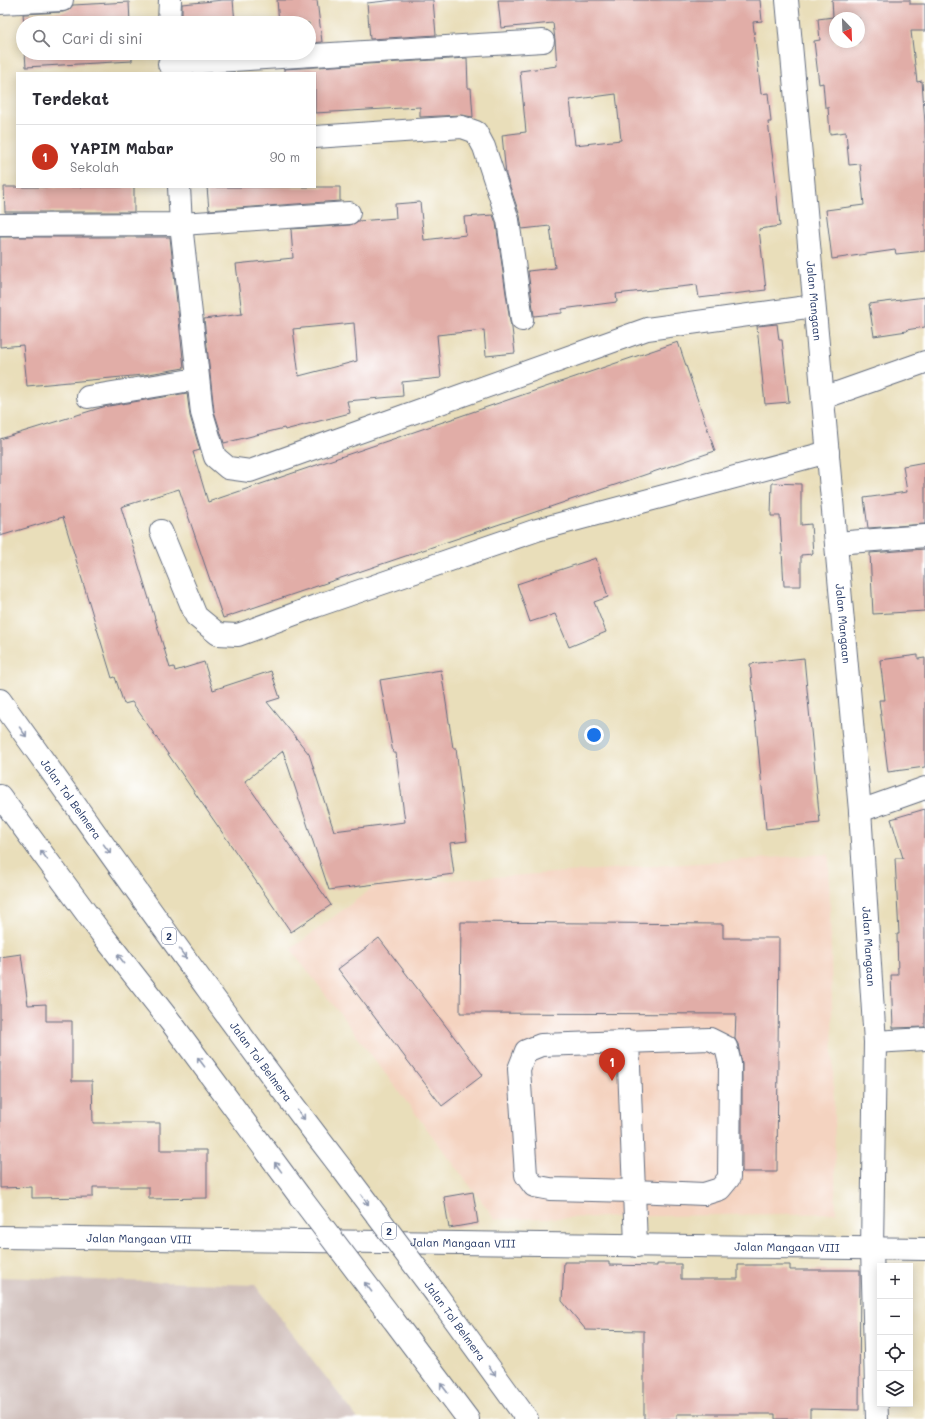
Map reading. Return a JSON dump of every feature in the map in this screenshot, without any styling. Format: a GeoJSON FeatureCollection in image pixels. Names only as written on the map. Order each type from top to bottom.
{"type":"FeatureCollection","features":[{"type":"Feature","properties":{"kind":"main road"},"geometry":{"type":"LineString","coordinates":[[0,4],[62,0]]}},
{"type":"Feature","properties":{"kind":"main road"},"geometry":{"type":"LineString","coordinates":[[169,16],[170,0]]}},
{"type":"Feature","properties":{"kind":"main road","name":"Jalan Mangaan"},"geometry":{"type":"LineString","coordinates":[[787,0],[860,811],[874,1042],[872,1249],[877,1419]]}},
{"type":"Feature","properties":{"kind":"main road"},"geometry":{"type":"LineString","coordinates":[[316,54],[543,41]]}},
{"type":"Feature","properties":{"kind":"main road"},"geometry":{"type":"LineString","coordinates":[[169,63],[220,60]]}},
{"type":"Feature","properties":{"kind":"main road"},"geometry":{"type":"LineString","coordinates":[[316,137],[462,127],[476,132],[484,147],[508,220],[522,320]]}},
{"type":"Feature","properties":{"kind":"main road"},"geometry":{"type":"LineString","coordinates":[[179,188],[181,224],[197,379],[202,413],[215,457],[228,468],[250,471],[647,329],[814,306]]}},
{"type":"Feature","properties":{"kind":"main road"},"geometry":{"type":"LineString","coordinates":[[0,225],[181,224],[349,213]]}},
{"type":"Feature","properties":{"kind":"main road"},"geometry":{"type":"LineString","coordinates":[[823,398],[925,362]]}},
{"type":"Feature","properties":{"kind":"main road"},"geometry":{"type":"LineString","coordinates":[[88,397],[197,379]]}},
{"type":"Feature","properties":{"kind":"main road"},"geometry":{"type":"LineString","coordinates":[[161,531],[196,616],[218,634],[238,635],[316,606],[537,530],[828,452]]}},
{"type":"Feature","properties":{"kind":"main road"},"geometry":{"type":"LineString","coordinates":[[836,543],[925,536]]}},
{"type":"Feature","properties":{"kind":"main road","name":"Jalan Tol Belmera"},"geometry":{"type":"LineString","coordinates":[[0,700],[228,1017],[436,1294],[527,1419]]}},
{"type":"Feature","properties":{"kind":"main road"},"geometry":{"type":"LineString","coordinates":[[860,811],[925,788]]}},
{"type":"Feature","properties":{"kind":"main road"},"geometry":{"type":"LineString","coordinates":[[0,796],[101,933],[173,1025],[301,1198],[468,1419]]}},
{"type":"Feature","properties":{"kind":"main road"},"geometry":{"type":"LineString","coordinates":[[710,1039],[726,1047],[730,1064],[729,1178],[720,1189],[704,1194],[550,1189],[534,1186],[526,1175],[519,1069],[526,1051],[541,1044],[628,1041],[710,1039]]}},
{"type":"Feature","properties":{"kind":"main road"},"geometry":{"type":"LineString","coordinates":[[874,1042],[925,1039]]}},
{"type":"Feature","properties":{"kind":"main road"},"geometry":{"type":"LineString","coordinates":[[628,1041],[636,1246]]}},
{"type":"Feature","properties":{"kind":"main road","name":"Jalan Mangaan VIII"},"geometry":{"type":"LineString","coordinates":[[0,1237],[925,1249]]}},
{"type":"Feature","properties":{"kind":"shaded area"},"geometry":{"type":"Polygon","coordinates":[[[829,854],[836,1213],[495,1219],[291,949],[376,885],[829,854]]]}},
{"type":"Feature","properties":{"kind":"shaded area"},"geometry":{"type":"Polygon","coordinates":[[[0,1277],[255,1285],[358,1419],[0,1419],[0,1277]]]}},
{"type":"Feature","properties":{"kind":"building"},"geometry":{"type":"Polygon","coordinates":[[[233,0],[234,16],[182,16],[182,4],[233,0]]]}},
{"type":"Feature","properties":{"kind":"building"},"geometry":{"type":"Polygon","coordinates":[[[277,0],[317,0],[322,42],[316,42],[316,16],[278,16],[277,0]]]}},
{"type":"Feature","properties":{"kind":"building"},"geometry":{"type":"Polygon","coordinates":[[[395,0],[433,0],[436,35],[370,39],[367,3],[395,0]]]}},
{"type":"Feature","properties":{"kind":"building"},"geometry":{"type":"Polygon","coordinates":[[[498,0],[760,0],[762,21],[753,22],[761,94],[768,93],[771,122],[768,122],[780,226],[759,229],[766,290],[699,298],[697,285],[616,294],[617,302],[562,309],[562,313],[534,316],[528,271],[555,268],[550,226],[522,229],[520,216],[506,175],[502,135],[526,132],[520,71],[557,66],[555,40],[553,23],[501,28],[498,0]],[[616,94],[570,100],[575,145],[621,140],[616,94]]]}},
{"type":"Feature","properties":{"kind":"building"},"geometry":{"type":"Polygon","coordinates":[[[832,0],[910,0],[910,4],[925,4],[925,31],[911,31],[917,82],[922,81],[925,124],[925,251],[896,254],[895,250],[832,259],[826,210],[864,205],[860,164],[849,165],[846,132],[830,134],[828,107],[825,107],[823,83],[819,84],[814,41],[820,40],[818,19],[829,18],[829,48],[865,48],[865,12],[833,12],[832,0]]]}},
{"type":"Feature","properties":{"kind":"building"},"geometry":{"type":"Polygon","coordinates":[[[129,2],[130,16],[23,16],[23,14],[63,12],[69,10],[73,5],[129,2]]]}},
{"type":"Feature","properties":{"kind":"building"},"geometry":{"type":"Polygon","coordinates":[[[467,58],[468,88],[471,88],[473,117],[461,115],[420,117],[420,107],[316,113],[316,72],[284,72],[284,69],[467,58]]]}},
{"type":"Feature","properties":{"kind":"building"},"geometry":{"type":"Polygon","coordinates":[[[26,60],[132,60],[132,61],[26,67],[26,60]]]}},
{"type":"Feature","properties":{"kind":"building"},"geometry":{"type":"Polygon","coordinates":[[[4,187],[134,188],[134,212],[5,212],[4,187]]]}},
{"type":"Feature","properties":{"kind":"building"},"geometry":{"type":"Polygon","coordinates":[[[340,187],[340,201],[209,210],[207,188],[340,187]]]}},
{"type":"Feature","properties":{"kind":"building"},"geometry":{"type":"Polygon","coordinates":[[[420,202],[424,240],[466,235],[464,217],[493,215],[496,223],[515,353],[486,356],[484,330],[437,335],[441,378],[402,382],[403,396],[347,401],[350,413],[285,430],[284,428],[224,443],[214,411],[204,319],[242,314],[236,264],[293,258],[291,229],[350,225],[358,221],[396,218],[395,204],[420,202]],[[354,323],[293,329],[299,376],[357,361],[354,323]]]}},
{"type":"Feature","properties":{"kind":"building"},"geometry":{"type":"Polygon","coordinates":[[[0,237],[170,237],[184,368],[143,375],[27,386],[23,345],[0,347],[0,237]]]}},
{"type":"Feature","properties":{"kind":"building"},"geometry":{"type":"Polygon","coordinates":[[[925,297],[925,327],[874,336],[869,304],[925,297]]]}},
{"type":"Feature","properties":{"kind":"building"},"geometry":{"type":"Polygon","coordinates":[[[777,324],[779,340],[782,340],[789,402],[765,404],[757,326],[777,324]]]}},
{"type":"Feature","properties":{"kind":"building"},"geometry":{"type":"Polygon","coordinates":[[[678,342],[715,451],[223,618],[179,489],[121,507],[170,668],[174,667],[175,671],[204,662],[213,690],[271,671],[280,698],[267,702],[309,754],[334,831],[405,822],[396,753],[393,753],[380,680],[441,670],[453,748],[456,748],[467,841],[450,843],[454,874],[329,890],[283,751],[245,781],[331,905],[291,932],[132,702],[124,704],[115,677],[112,678],[63,517],[0,536],[0,439],[103,407],[187,393],[190,416],[200,450],[193,452],[208,502],[678,342]]]}},
{"type":"Feature","properties":{"kind":"building"},"geometry":{"type":"Polygon","coordinates":[[[925,462],[925,524],[868,528],[864,498],[907,492],[903,466],[925,462]]]}},
{"type":"Feature","properties":{"kind":"building"},"geometry":{"type":"Polygon","coordinates":[[[772,483],[801,484],[801,525],[811,524],[813,554],[801,555],[801,586],[784,586],[780,516],[771,516],[772,483]]]}},
{"type":"Feature","properties":{"kind":"building"},"geometry":{"type":"Polygon","coordinates":[[[925,549],[925,611],[873,614],[870,553],[925,549]]]}},
{"type":"Feature","properties":{"kind":"building"},"geometry":{"type":"Polygon","coordinates":[[[596,558],[608,597],[594,602],[606,632],[569,647],[555,614],[530,622],[517,584],[596,558]]]}},
{"type":"Feature","properties":{"kind":"building"},"geometry":{"type":"Polygon","coordinates":[[[918,655],[918,659],[925,658],[925,767],[888,772],[879,700],[885,700],[880,660],[918,655]]]}},
{"type":"Feature","properties":{"kind":"building"},"geometry":{"type":"Polygon","coordinates":[[[804,658],[820,823],[766,829],[750,664],[804,658]]]}},
{"type":"Feature","properties":{"kind":"building"},"geometry":{"type":"Polygon","coordinates":[[[925,809],[925,1027],[893,1028],[891,975],[898,975],[897,934],[899,934],[895,858],[903,858],[891,819],[925,809]]]}},
{"type":"Feature","properties":{"kind":"building"},"geometry":{"type":"Polygon","coordinates":[[[461,922],[723,924],[723,938],[779,938],[777,1172],[742,1172],[742,1064],[738,1044],[735,1039],[736,1014],[460,1013],[461,922]]]}},
{"type":"Feature","properties":{"kind":"building"},"geometry":{"type":"Polygon","coordinates":[[[379,938],[483,1075],[442,1106],[338,969],[379,938]]]}},
{"type":"Feature","properties":{"kind":"building"},"geometry":{"type":"Polygon","coordinates":[[[21,954],[28,1005],[46,1004],[46,1021],[72,1021],[72,1081],[92,1081],[93,1123],[160,1123],[160,1150],[207,1150],[207,1198],[149,1199],[149,1187],[93,1187],[93,1197],[32,1198],[32,1187],[0,1188],[0,957],[21,954]]]}},
{"type":"Feature","properties":{"kind":"building"},"geometry":{"type":"Polygon","coordinates":[[[473,1192],[478,1223],[449,1228],[444,1197],[473,1192]]]}},
{"type":"Feature","properties":{"kind":"building"},"geometry":{"type":"Polygon","coordinates":[[[564,1262],[609,1262],[609,1265],[657,1266],[657,1264],[681,1264],[681,1279],[738,1279],[738,1265],[790,1265],[790,1270],[860,1270],[859,1410],[810,1409],[810,1419],[775,1419],[775,1414],[677,1414],[677,1419],[644,1419],[644,1331],[586,1330],[562,1301],[564,1262]]]}},
{"type":"Feature","properties":{"kind":"place","name":"YAPIM Mabar"},"geometry":{"type":"Point","coordinates":[612,1081]}}]}
